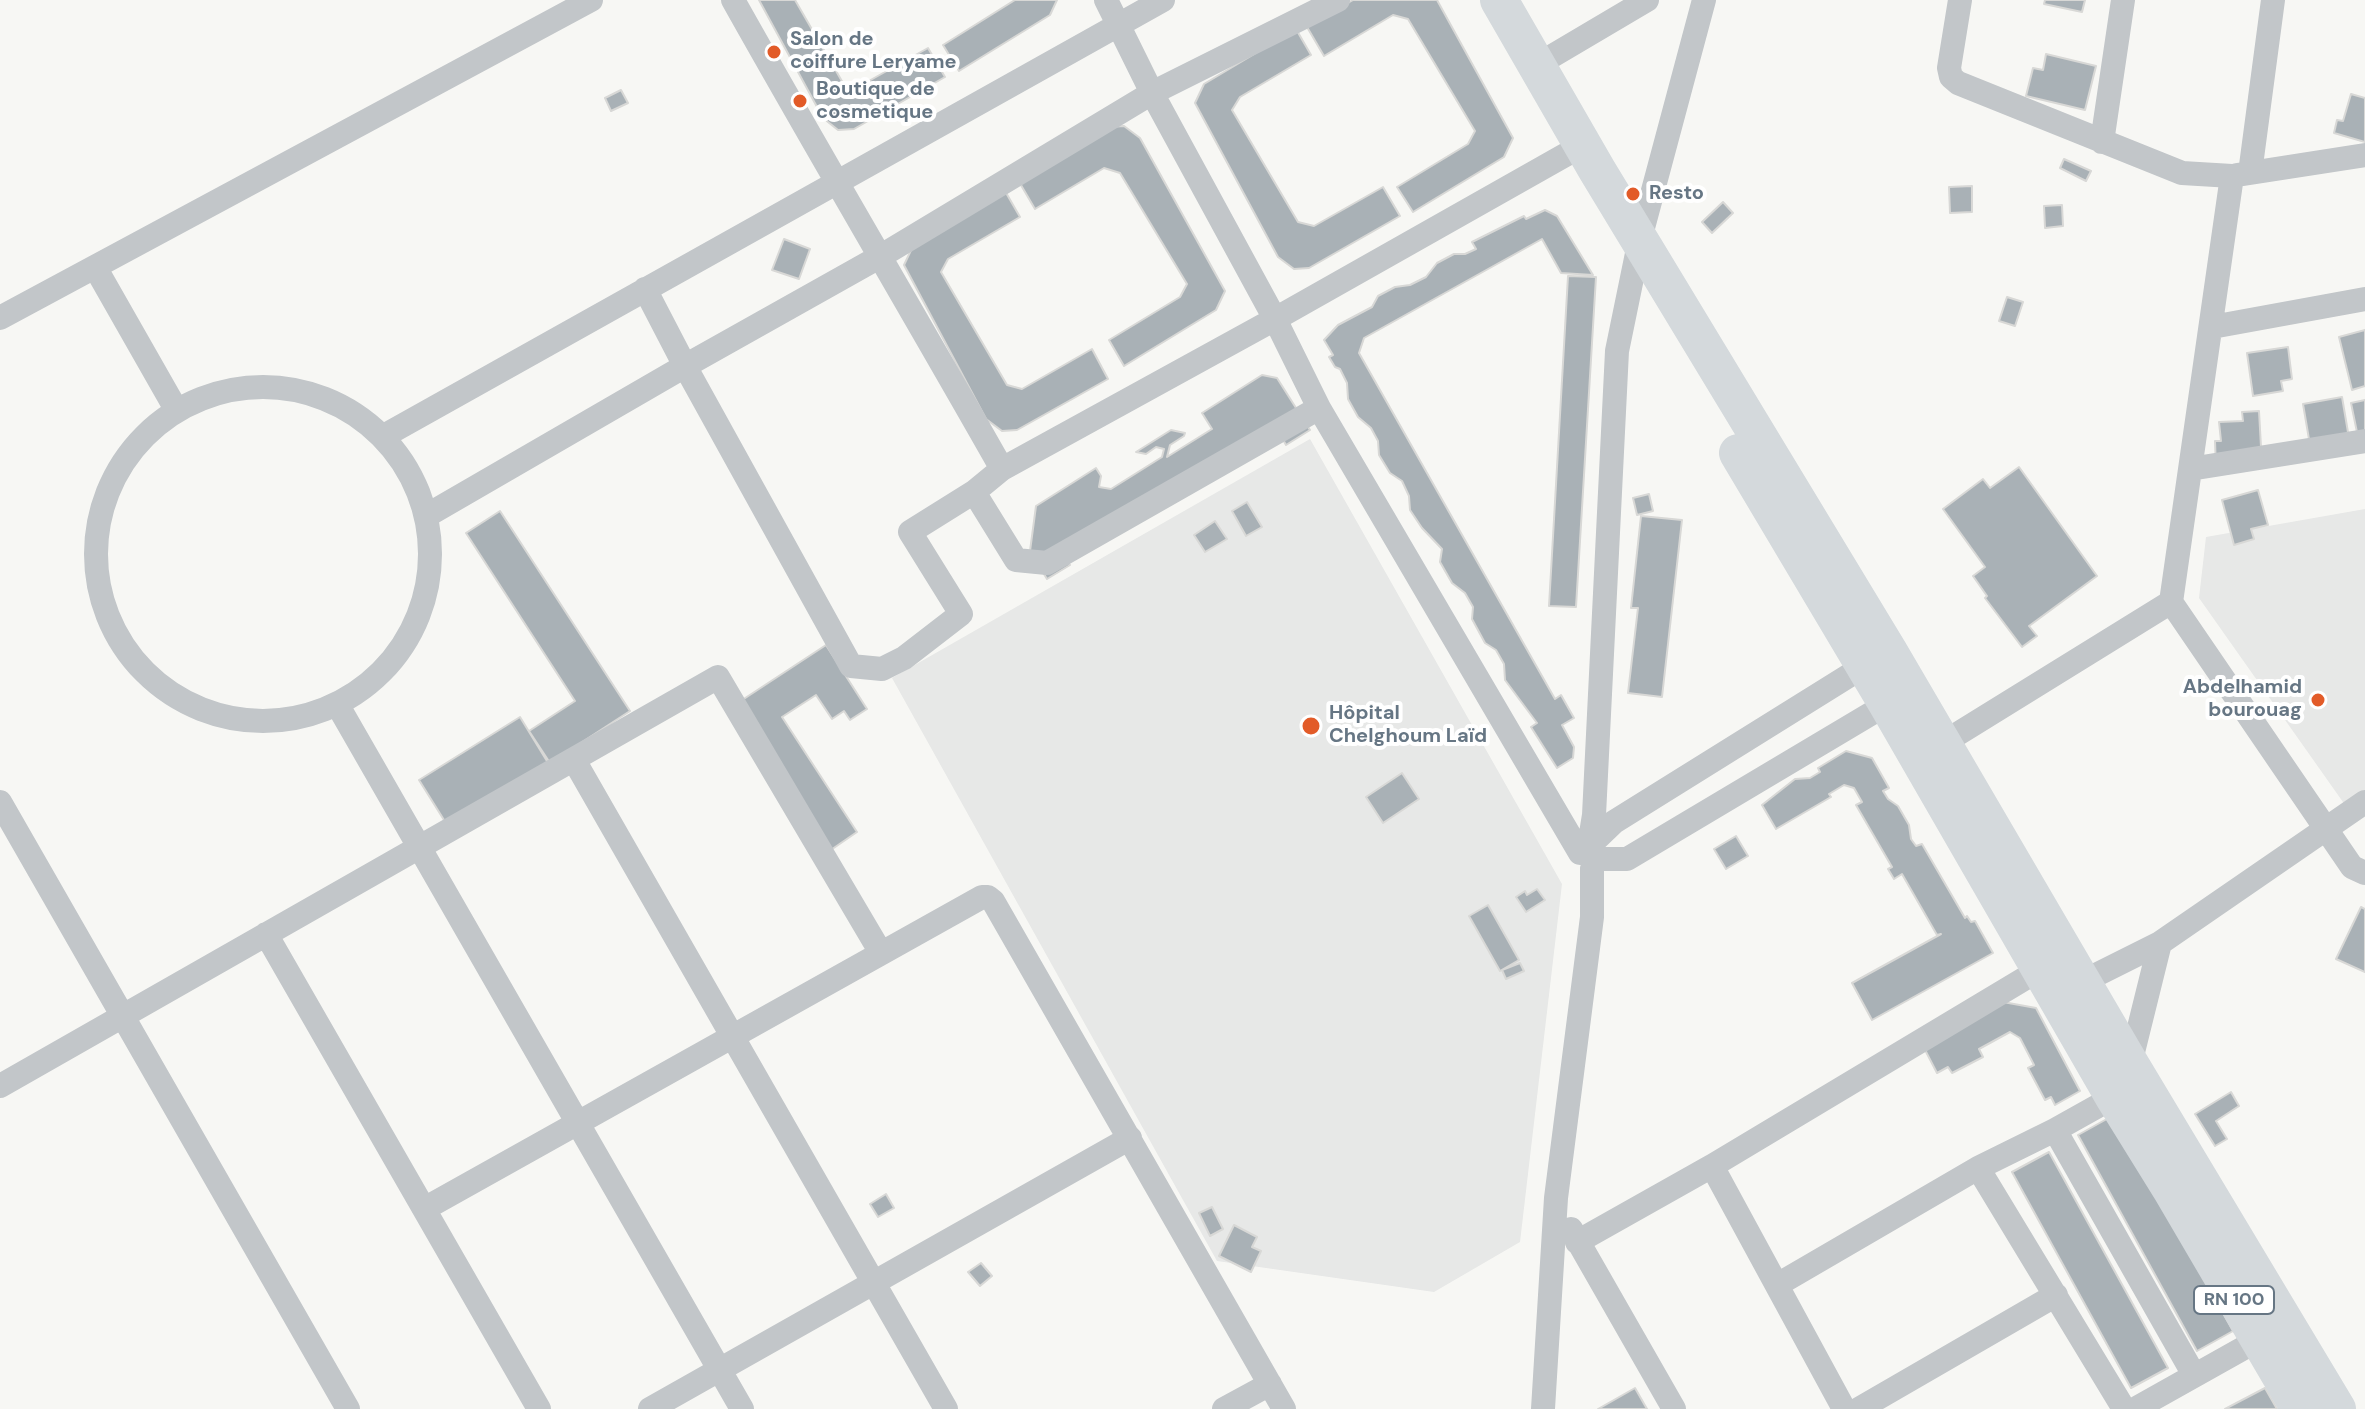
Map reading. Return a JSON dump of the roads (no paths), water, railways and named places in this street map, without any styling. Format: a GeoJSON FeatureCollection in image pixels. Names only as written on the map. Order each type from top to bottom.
{"type":"FeatureCollection","features":[{"type":"Feature","properties":{"kind":"main road"},"geometry":{"type":"LineString","coordinates":[[1474,0],[1567,154],[1633,277],[1877,658]]}},
{"type":"Feature","properties":{"kind":"main road"},"geometry":{"type":"LineString","coordinates":[[1499,0],[1640,239],[1899,697],[2039,970],[2122,1081],[2337,1409]]}},
{"type":"Feature","properties":{"kind":"main road"},"geometry":{"type":"LineString","coordinates":[[1899,697],[1943,743],[2082,982],[2122,1081]]}},
{"type":"Feature","properties":{"kind":"main road","name":"RN 100"},"geometry":{"type":"LineString","coordinates":[[2122,1081],[2171,1189],[2300,1409]]}},
{"type":"Feature","properties":{"kind":"street"},"geometry":{"type":"LineString","coordinates":[[0,318],[591,0]]}},
{"type":"Feature","properties":{"kind":"street"},"geometry":{"type":"LineString","coordinates":[[733,0],[1002,469]]}},
{"type":"Feature","properties":{"kind":"street"},"geometry":{"type":"LineString","coordinates":[[1106,0],[1319,408],[1549,798],[1591,857]]}},
{"type":"Feature","properties":{"kind":"street"},"geometry":{"type":"LineString","coordinates":[[382,437],[1163,0]]}},
{"type":"Feature","properties":{"kind":"street"},"geometry":{"type":"LineString","coordinates":[[426,516],[881,256],[1152,93],[1338,0]]}},
{"type":"Feature","properties":{"kind":"street"},"geometry":{"type":"LineString","coordinates":[[1537,65],[1611,9],[1647,0]]}},
{"type":"Feature","properties":{"kind":"street"},"geometry":{"type":"LineString","coordinates":[[1543,1409],[1556,1198],[1592,917],[1591,857],[1604,819],[1617,351],[1640,239],[1704,0]]}},
{"type":"Feature","properties":{"kind":"street"},"geometry":{"type":"LineString","coordinates":[[1960,0],[1949,68],[1951,77],[1958,83],[2182,173],[2241,175],[2365,155]]}},
{"type":"Feature","properties":{"kind":"street"},"geometry":{"type":"LineString","coordinates":[[2102,142],[2123,0]]}},
{"type":"Feature","properties":{"kind":"street"},"geometry":{"type":"LineString","coordinates":[[2273,0],[2212,327],[2171,602],[2352,867],[2365,873]]}},
{"type":"Feature","properties":{"kind":"street"},"geometry":{"type":"LineString","coordinates":[[645,289],[851,666],[882,669],[904,658],[961,614],[910,532],[974,492],[1002,469],[1567,154]]}},
{"type":"Feature","properties":{"kind":"street"},"geometry":{"type":"LineString","coordinates":[[95,267],[177,411]]}},
{"type":"Feature","properties":{"kind":"street"},"geometry":{"type":"LineString","coordinates":[[2212,327],[2365,299]]}},
{"type":"Feature","properties":{"kind":"street"},"geometry":{"type":"LineString","coordinates":[[269,387],[300,391],[330,401],[358,416],[382,437],[410,474],[426,516],[430,553],[426,590],[413,625],[394,657],[368,683],[337,704],[308,715],[278,720],[248,720],[217,715],[189,704],[163,688],[140,668],[117,636],[102,600],[96,564],[101,516],[108,493],[125,460],[149,433],[177,411],[206,397],[237,389],[269,387]]}},
{"type":"Feature","properties":{"kind":"street"},"geometry":{"type":"LineString","coordinates":[[974,492],[1016,560],[1047,563],[1319,408]]}},
{"type":"Feature","properties":{"kind":"street"},"geometry":{"type":"LineString","coordinates":[[2190,469],[2365,441]]}},
{"type":"Feature","properties":{"kind":"street"},"geometry":{"type":"LineString","coordinates":[[1943,743],[2171,602]]}},
{"type":"Feature","properties":{"kind":"street"},"geometry":{"type":"LineString","coordinates":[[1604,819],[1877,658]]}},
{"type":"Feature","properties":{"kind":"street"},"geometry":{"type":"LineString","coordinates":[[0,1086],[718,677],[881,953]]}},
{"type":"Feature","properties":{"kind":"street"},"geometry":{"type":"LineString","coordinates":[[1592,917],[1607,875],[1627,859],[1899,697]]}},
{"type":"Feature","properties":{"kind":"street"},"geometry":{"type":"LineString","coordinates":[[337,704],[742,1409]]}},
{"type":"Feature","properties":{"kind":"street"},"geometry":{"type":"LineString","coordinates":[[574,760],[946,1409]]}},
{"type":"Feature","properties":{"kind":"street"},"geometry":{"type":"LineString","coordinates":[[1549,798],[1604,819]]}},
{"type":"Feature","properties":{"kind":"street"},"geometry":{"type":"LineString","coordinates":[[0,802],[348,1409]]}},
{"type":"Feature","properties":{"kind":"street"},"geometry":{"type":"LineString","coordinates":[[1577,1242],[1712,1166],[2039,970],[2082,982],[2160,943],[2365,802]]}},
{"type":"Feature","properties":{"kind":"street"},"geometry":{"type":"LineString","coordinates":[[1591,857],[1627,859]]}},
{"type":"Feature","properties":{"kind":"street"},"geometry":{"type":"LineString","coordinates":[[424,1209],[982,897],[988,897],[1284,1409]]}},
{"type":"Feature","properties":{"kind":"street"},"geometry":{"type":"LineString","coordinates":[[266,934],[539,1409]]}},
{"type":"Feature","properties":{"kind":"street"},"geometry":{"type":"LineString","coordinates":[[1777,1285],[1978,1168],[2055,1130],[2122,1081],[2160,943]]}},
{"type":"Feature","properties":{"kind":"street"},"geometry":{"type":"LineString","coordinates":[[2055,1130],[2194,1375]]}},
{"type":"Feature","properties":{"kind":"street"},"geometry":{"type":"LineString","coordinates":[[650,1409],[1130,1138]]}},
{"type":"Feature","properties":{"kind":"street"},"geometry":{"type":"LineString","coordinates":[[1712,1166],[1844,1409]]}},
{"type":"Feature","properties":{"kind":"street"},"geometry":{"type":"LineString","coordinates":[[1978,1168],[2124,1409]]}},
{"type":"Feature","properties":{"kind":"street"},"geometry":{"type":"LineString","coordinates":[[1556,1198],[1577,1242],[1674,1409]]}},
{"type":"Feature","properties":{"kind":"street"},"geometry":{"type":"LineString","coordinates":[[1859,1409],[2056,1295]]}},
{"type":"Feature","properties":{"kind":"street"},"geometry":{"type":"LineString","coordinates":[[2135,1409],[2258,1340]]}},
{"type":"Feature","properties":{"kind":"street"},"geometry":{"type":"LineString","coordinates":[[1224,1409],[1270,1384]]}},
{"type":"Feature","properties":{"kind":"place","name":"Salon de coiffure Leryame"},"geometry":{"type":"Point","coordinates":[774,52]}},
{"type":"Feature","properties":{"kind":"place","name":"Boutique de cosmetique"},"geometry":{"type":"Point","coordinates":[800,101]}},
{"type":"Feature","properties":{"kind":"place","name":"Resto"},"geometry":{"type":"Point","coordinates":[1633,194]}},
{"type":"Feature","properties":{"kind":"place","name":"Abdelhamid bourouag"},"geometry":{"type":"Point","coordinates":[2318,700]}},
{"type":"Feature","properties":{"kind":"place","name":"Hôpital Chelghoum Laïd"},"geometry":{"type":"Point","coordinates":[1311,726]}}]}
